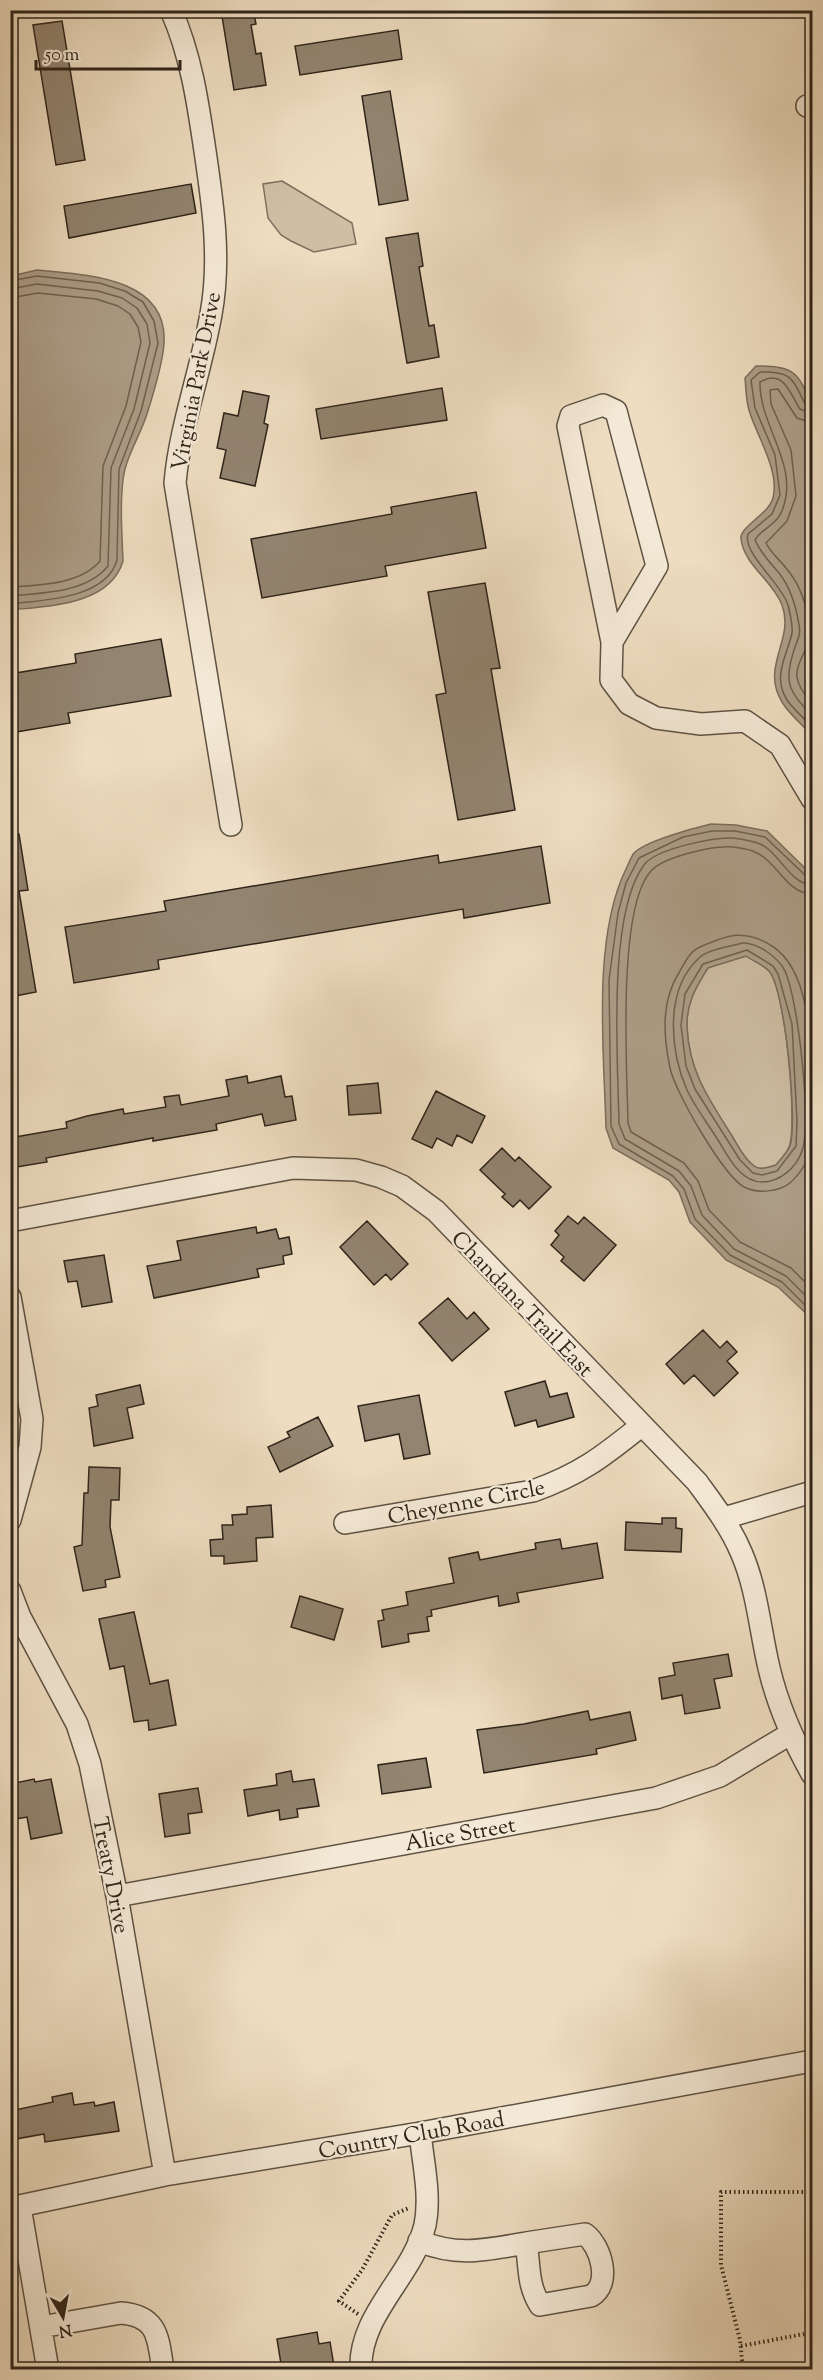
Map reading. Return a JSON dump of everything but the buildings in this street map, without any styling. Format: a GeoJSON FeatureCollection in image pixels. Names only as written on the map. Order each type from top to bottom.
{"type":"FeatureCollection","features":[{"type":"Feature","properties":{"kind":"street","name":"Virginia Park Drive"},"geometry":{"type":"LineString","coordinates":[[171,10],[189,57],[214,214],[216,266],[212,311],[203,358],[180,444],[175,483],[231,825]]}},
{"type":"Feature","properties":{"kind":"street"},"geometry":{"type":"LineString","coordinates":[[612,642],[657,566],[616,411],[603,405],[577,412],[571,416],[568,426],[612,642],[611,680],[629,704],[656,718],[701,724],[745,721],[780,746],[813,800]]}},
{"type":"Feature","properties":{"kind":"street","name":"Chandana Trail East"},"geometry":{"type":"LineString","coordinates":[[10,1221],[293,1168],[356,1170],[402,1186],[436,1211],[697,1482],[724,1518],[742,1552],[752,1584],[769,1668],[790,1734],[813,1774]]}},
{"type":"Feature","properties":{"kind":"street"},"geometry":{"type":"LineString","coordinates":[[10,1297],[32,1419],[30,1447],[10,1520]]}},
{"type":"Feature","properties":{"kind":"street","name":"Cheyenne Circle"},"geometry":{"type":"LineString","coordinates":[[345,1523],[533,1491],[563,1481],[589,1467],[641,1426]]}},
{"type":"Feature","properties":{"kind":"street"},"geometry":{"type":"LineString","coordinates":[[724,1518],[813,1492]]}},
{"type":"Feature","properties":{"kind":"street","name":"Treaty Drive"},"geometry":{"type":"LineString","coordinates":[[10,1591],[20,1617],[77,1724],[90,1764],[117,1896],[165,2175]]}},
{"type":"Feature","properties":{"kind":"street","name":"Alice Street"},"geometry":{"type":"LineString","coordinates":[[117,1896],[656,1798],[720,1776],[790,1734]]}},
{"type":"Feature","properties":{"kind":"street","name":"Country Club Road"},"geometry":{"type":"LineString","coordinates":[[15,2207],[165,2175],[420,2133],[813,2061]]}},
{"type":"Feature","properties":{"kind":"street"},"geometry":{"type":"LineString","coordinates":[[361,2370],[364,2343],[372,2324],[419,2241],[425,2225],[426,2200],[420,2133]]}},
{"type":"Feature","properties":{"kind":"street"},"geometry":{"type":"LineString","coordinates":[[15,2207],[48,2370]]}},
{"type":"Feature","properties":{"kind":"street"},"geometry":{"type":"LineString","coordinates":[[419,2241],[465,2253],[525,2243]]}},
{"type":"Feature","properties":{"kind":"street"},"geometry":{"type":"LineString","coordinates":[[41,2327],[121,2313],[133,2314],[152,2326],[158,2337],[164,2370]]}},
{"type":"Feature","properties":{"kind":"path"},"geometry":{"type":"LineString","coordinates":[[743,2370],[741,2346],[721,2265],[721,2192],[813,2192]]}},
{"type":"Feature","properties":{"kind":"path"},"geometry":{"type":"LineString","coordinates":[[372,2324],[339,2301],[362,2270],[392,2215],[426,2200]]}},
{"type":"Feature","properties":{"kind":"path"},"geometry":{"type":"LineString","coordinates":[[741,2346],[804,2334],[813,2328]]}},
{"type":"Feature","properties":{"kind":"shaded area"},"geometry":{"type":"Polygon","coordinates":[[[282,181],[352,223],[356,244],[314,252],[281,235],[268,218],[263,184],[282,181]]]}},
{"type":"Feature","properties":{"kind":"shaded area"},"geometry":{"type":"Polygon","coordinates":[[[746,956],[769,971],[775,982],[785,1028],[791,1086],[791,1134],[789,1147],[785,1154],[776,1165],[768,1168],[754,1166],[744,1156],[708,1098],[696,1072],[687,1027],[690,1002],[708,967],[746,956]]]}},
{"type":"Feature","properties":{"kind":"water"},"geometry":{"type":"Polygon","coordinates":[[[37,270],[98,278],[119,283],[138,292],[152,304],[162,321],[164,343],[160,369],[145,421],[125,469],[121,502],[123,561],[116,576],[92,595],[60,604],[11,610],[11,276],[37,270]]]}},
{"type":"Feature","properties":{"kind":"water"},"geometry":{"type":"Polygon","coordinates":[[[756,366],[779,367],[793,373],[803,385],[812,406],[812,736],[785,706],[776,689],[776,665],[785,618],[782,605],[778,596],[747,557],[741,539],[745,530],[770,504],[774,487],[770,464],[747,402],[745,378],[756,366]]]}},
{"type":"Feature","properties":{"kind":"water"},"geometry":{"type":"Polygon","coordinates":[[[711,824],[736,825],[767,831],[812,875],[812,1319],[778,1287],[726,1260],[690,1222],[679,1192],[669,1180],[613,1148],[606,1128],[602,996],[608,928],[615,897],[634,853],[640,848],[711,824]],[[746,956],[708,968],[690,1003],[687,1027],[696,1072],[708,1097],[744,1156],[754,1166],[768,1168],[776,1165],[790,1146],[791,1085],[785,1028],[775,982],[767,969],[746,956]]]}}]}
